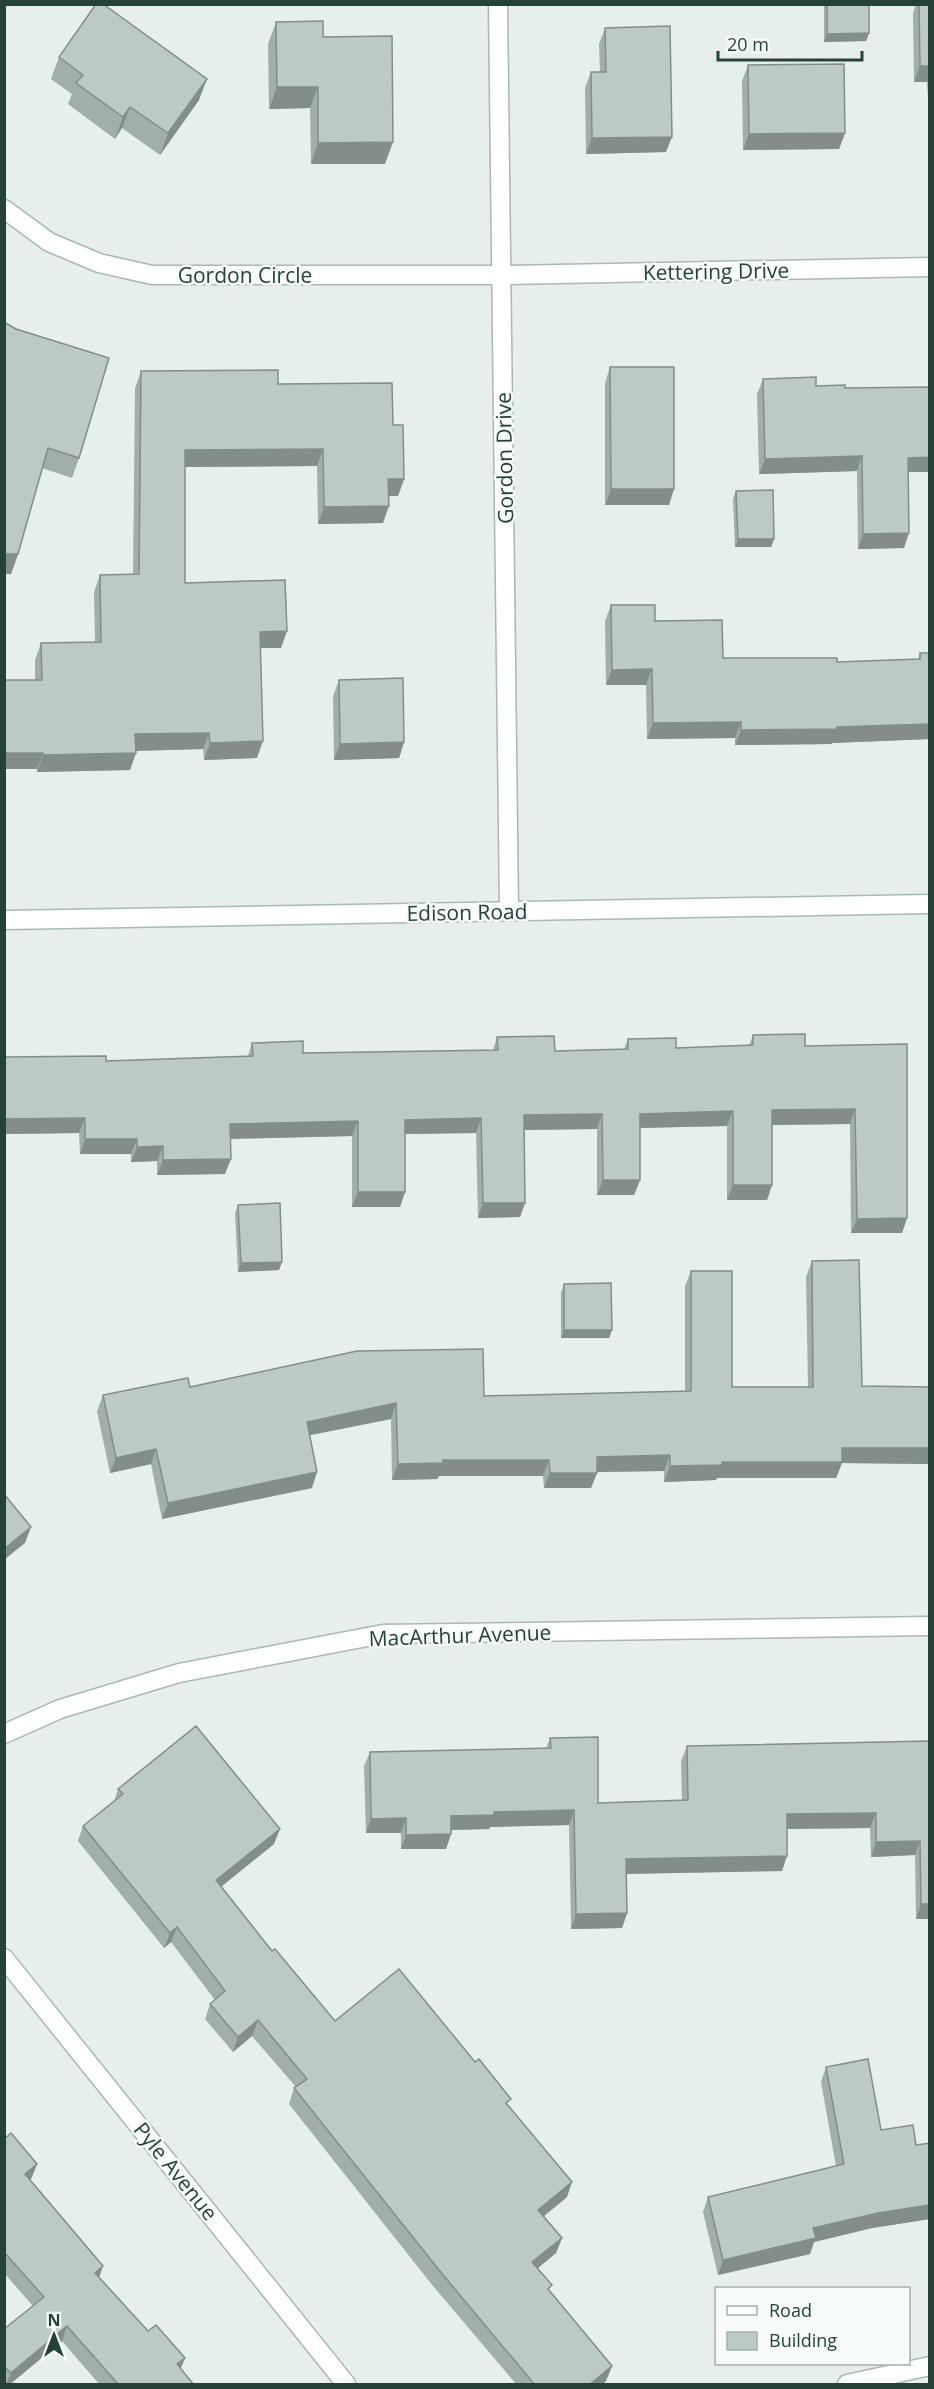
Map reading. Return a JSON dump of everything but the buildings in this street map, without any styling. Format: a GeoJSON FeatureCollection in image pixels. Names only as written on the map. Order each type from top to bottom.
{"type":"FeatureCollection","features":[{"type":"Feature","properties":{"kind":"street","name":"Gordon Drive"},"geometry":{"type":"LineString","coordinates":[[498,4],[509,911]]}},
{"type":"Feature","properties":{"kind":"street","name":"Gordon Circle"},"geometry":{"type":"LineString","coordinates":[[4,209],[49,242],[99,263],[152,275],[502,275]]}},
{"type":"Feature","properties":{"kind":"street","name":"Kettering Drive"},"geometry":{"type":"LineString","coordinates":[[502,275],[930,267]]}},
{"type":"Feature","properties":{"kind":"street","name":"Edison Road"},"geometry":{"type":"LineString","coordinates":[[4,920],[930,904]]}},
{"type":"Feature","properties":{"kind":"street","name":"MacArthur Avenue"},"geometry":{"type":"LineString","coordinates":[[4,1734],[60,1709],[179,1673],[383,1634],[930,1626]]}},
{"type":"Feature","properties":{"kind":"street","name":"Pyle Avenue"},"geometry":{"type":"LineString","coordinates":[[4,1958],[346,2385]]}},
{"type":"Feature","properties":{"kind":"street"},"geometry":{"type":"LineString","coordinates":[[847,2385],[930,2366]]}}]}
